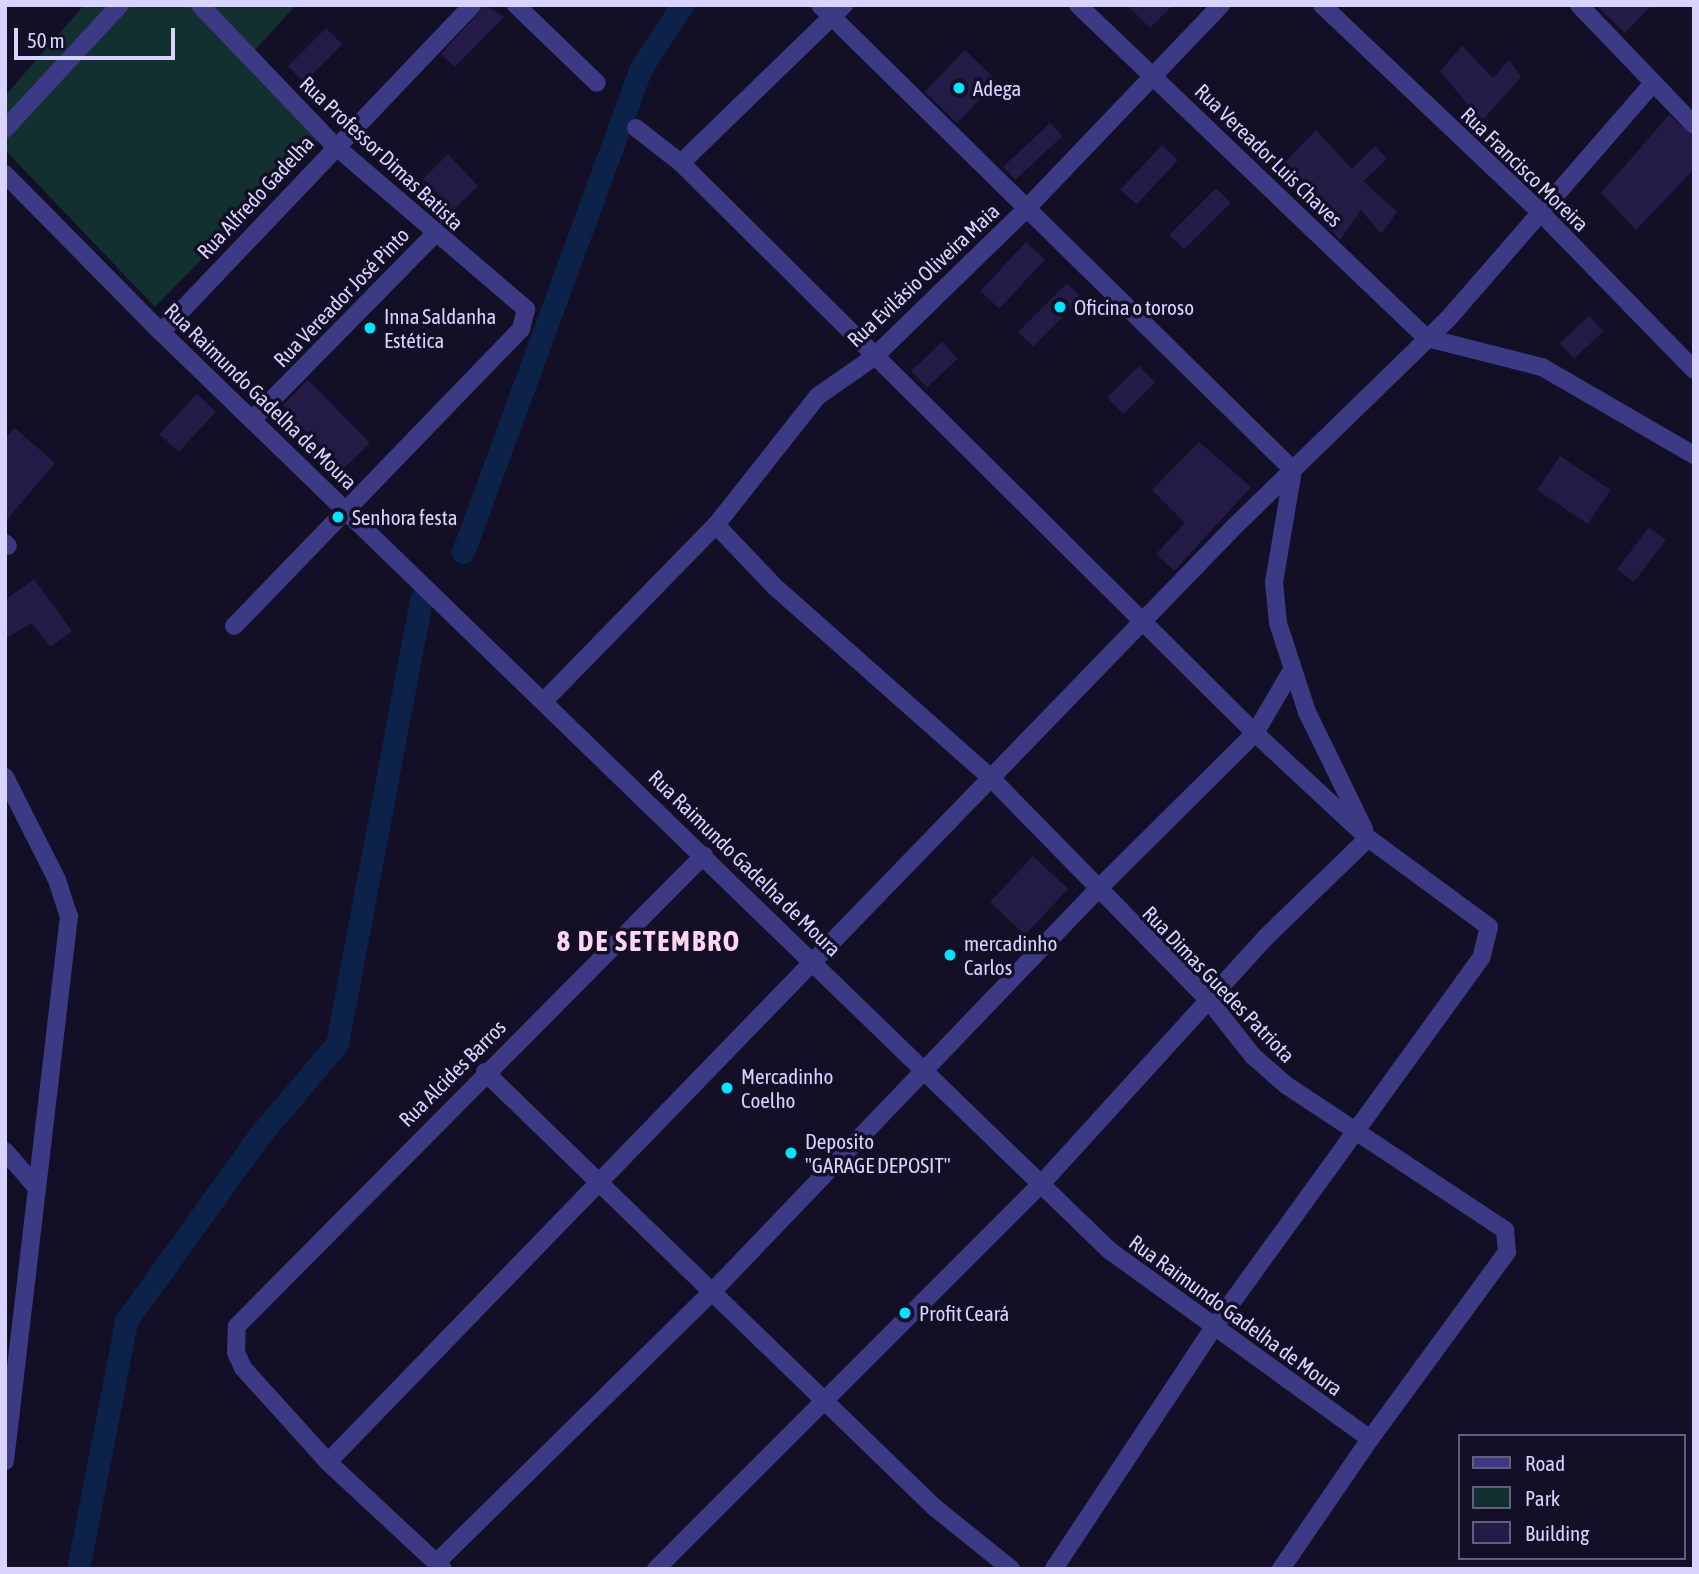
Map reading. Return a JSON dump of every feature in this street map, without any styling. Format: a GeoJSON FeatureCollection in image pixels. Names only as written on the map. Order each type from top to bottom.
{"type":"FeatureCollection","features":[{"type":"Feature","properties":{"kind":"street"},"geometry":{"type":"LineString","coordinates":[[5,129],[120,5]]}},
{"type":"Feature","properties":{"kind":"street","name":"Rua Professor Dimas Batista"},"geometry":{"type":"LineString","coordinates":[[200,5],[334,145],[433,235],[523,301],[526,320],[521,329],[347,510]]}},
{"type":"Feature","properties":{"kind":"street","name":"Rua Alfredo Gadelha"},"geometry":{"type":"LineString","coordinates":[[161,332],[334,145],[472,5]]}},
{"type":"Feature","properties":{"kind":"street"},"geometry":{"type":"LineString","coordinates":[[516,5],[597,83]]}},
{"type":"Feature","properties":{"kind":"street","name":"Rua Vereador Luis Chaves"},"geometry":{"type":"LineString","coordinates":[[1079,5],[1427,338]]}},
{"type":"Feature","properties":{"kind":"street","name":"Rua Evilásio Oliveira Maia"},"geometry":{"type":"LineString","coordinates":[[545,700],[716,525],[818,396],[874,357],[1027,208],[1221,5]]}},
{"type":"Feature","properties":{"kind":"street","name":"Rua Francisco Moreira"},"geometry":{"type":"LineString","coordinates":[[1322,5],[1543,215],[1694,370]]}},
{"type":"Feature","properties":{"kind":"street"},"geometry":{"type":"LineString","coordinates":[[1578,5],[1694,125]]}},
{"type":"Feature","properties":{"kind":"street"},"geometry":{"type":"LineString","coordinates":[[681,163],[832,9],[1027,208],[1293,470]]}},
{"type":"Feature","properties":{"kind":"street"},"geometry":{"type":"LineString","coordinates":[[1291,672],[1255,733],[1096,891],[712,1292],[440,1566],[328,1462],[597,1179],[814,961],[990,777],[1427,338],[1543,215],[1652,84]]}},
{"type":"Feature","properties":{"kind":"street"},"geometry":{"type":"LineString","coordinates":[[636,128],[681,163],[1255,733],[1368,838],[1485,920],[1490,937],[1481,958],[1360,1131],[1212,1330],[1054,1569]]}},
{"type":"Feature","properties":{"kind":"street","name":"Rua Raimundo Gadelha de Moura"},"geometry":{"type":"LineString","coordinates":[[5,174],[161,332],[927,1069],[1043,1182],[1108,1250],[1212,1330],[1370,1439]]}},
{"type":"Feature","properties":{"kind":"street","name":"Rua Vereador José Pinto"},"geometry":{"type":"LineString","coordinates":[[252,420],[433,235]]}},
{"type":"Feature","properties":{"kind":"street"},"geometry":{"type":"LineString","coordinates":[[1427,338],[1542,367],[1694,454]]}},
{"type":"Feature","properties":{"kind":"street"},"geometry":{"type":"LineString","coordinates":[[1293,470],[1273,582],[1291,672],[1368,838]]}},
{"type":"Feature","properties":{"kind":"street"},"geometry":{"type":"LineString","coordinates":[[234,625],[347,510]]}},
{"type":"Feature","properties":{"kind":"street","name":"Rua Dimas Guedes Patriota"},"geometry":{"type":"LineString","coordinates":[[716,525],[774,586],[990,777],[1096,891],[1211,1003],[1274,1074],[1499,1223],[1509,1240],[1507,1252],[1370,1439]]}},
{"type":"Feature","properties":{"kind":"street"},"geometry":{"type":"LineString","coordinates":[[5,777],[58,880],[69,916],[5,1461]]}},
{"type":"Feature","properties":{"kind":"street"},"geometry":{"type":"LineString","coordinates":[[656,1569],[1043,1182],[1211,1003],[1266,937],[1368,838]]}},
{"type":"Feature","properties":{"kind":"street","name":"Rua Alcides Barros"},"geometry":{"type":"LineString","coordinates":[[328,1462],[243,1368],[236,1352],[237,1326],[485,1072],[704,855]]}},
{"type":"Feature","properties":{"kind":"street"},"geometry":{"type":"LineString","coordinates":[[485,1072],[934,1507],[1011,1569]]}},
{"type":"Feature","properties":{"kind":"street"},"geometry":{"type":"LineString","coordinates":[[6,1153],[37,1188]]}},
{"type":"Feature","properties":{"kind":"street"},"geometry":{"type":"LineString","coordinates":[[1281,1569],[1370,1439]]}},
{"type":"Feature","properties":{"kind":"green space"},"geometry":{"type":"Polygon","coordinates":[[[84,5],[296,5],[253,52],[326,132],[155,307],[5,150],[5,96],[84,5]]]}},
{"type":"Feature","properties":{"kind":"building"},"geometry":{"type":"Polygon","coordinates":[[[485,5],[504,17],[455,67],[441,54],[485,5]]]}},
{"type":"Feature","properties":{"kind":"building"},"geometry":{"type":"Polygon","coordinates":[[[1127,5],[1173,5],[1150,28],[1127,5]]]}},
{"type":"Feature","properties":{"kind":"building"},"geometry":{"type":"Polygon","coordinates":[[[1596,5],[1652,5],[1625,33],[1596,5]]]}},
{"type":"Feature","properties":{"kind":"building"},"geometry":{"type":"Polygon","coordinates":[[[326,28],[342,44],[304,82],[288,66],[326,28]]]}},
{"type":"Feature","properties":{"kind":"building"},"geometry":{"type":"Polygon","coordinates":[[[1462,46],[1493,78],[1509,60],[1521,77],[1472,132],[1458,117],[1468,105],[1440,71],[1462,46]]]}},
{"type":"Feature","properties":{"kind":"building","name":"Adega"},"geometry":{"type":"Polygon","coordinates":[[[965,50],[997,81],[957,123],[925,92],[965,50]]]}},
{"type":"Feature","properties":{"kind":"building"},"geometry":{"type":"Polygon","coordinates":[[[1669,115],[1694,136],[1694,169],[1636,230],[1601,193],[1669,115]]]}},
{"type":"Feature","properties":{"kind":"building"},"geometry":{"type":"Polygon","coordinates":[[[1050,123],[1062,136],[1015,180],[1003,167],[1050,123]]]}},
{"type":"Feature","properties":{"kind":"building"},"geometry":{"type":"Polygon","coordinates":[[[1316,130],[1352,169],[1375,146],[1387,159],[1363,181],[1397,212],[1381,234],[1361,210],[1340,240],[1276,171],[1316,130]]]}},
{"type":"Feature","properties":{"kind":"building"},"geometry":{"type":"Polygon","coordinates":[[[1162,145],[1178,160],[1136,205],[1120,190],[1162,145]]]}},
{"type":"Feature","properties":{"kind":"building"},"geometry":{"type":"Polygon","coordinates":[[[448,154],[478,186],[442,221],[430,209],[442,198],[423,179],[448,154]]]}},
{"type":"Feature","properties":{"kind":"building"},"geometry":{"type":"Polygon","coordinates":[[[1216,188],[1231,203],[1184,250],[1169,235],[1216,188]]]}},
{"type":"Feature","properties":{"kind":"building"},"geometry":{"type":"Polygon","coordinates":[[[1026,242],[1045,260],[999,309],[980,291],[1026,242]]]}},
{"type":"Feature","properties":{"kind":"building"},"geometry":{"type":"Polygon","coordinates":[[[1067,283],[1082,298],[1033,347],[1018,332],[1067,283]]]}},
{"type":"Feature","properties":{"kind":"building"},"geometry":{"type":"Polygon","coordinates":[[[1589,316],[1603,331],[1574,359],[1560,343],[1589,316]]]}},
{"type":"Feature","properties":{"kind":"building"},"geometry":{"type":"Polygon","coordinates":[[[942,342],[958,359],[927,387],[911,371],[942,342]]]}},
{"type":"Feature","properties":{"kind":"building"},"geometry":{"type":"Polygon","coordinates":[[[1139,366],[1155,382],[1123,414],[1107,398],[1139,366]]]}},
{"type":"Feature","properties":{"kind":"building"},"geometry":{"type":"Polygon","coordinates":[[[308,380],[370,443],[339,473],[283,405],[308,380]]]}},
{"type":"Feature","properties":{"kind":"building"},"geometry":{"type":"Polygon","coordinates":[[[197,394],[216,412],[179,452],[159,434],[197,394]]]}},
{"type":"Feature","properties":{"kind":"building"},"geometry":{"type":"Polygon","coordinates":[[[15,428],[55,463],[5,522],[5,438],[15,428]]]}},
{"type":"Feature","properties":{"kind":"building"},"geometry":{"type":"Polygon","coordinates":[[[1199,442],[1251,487],[1174,571],[1156,554],[1185,523],[1152,490],[1199,442]]]}},
{"type":"Feature","properties":{"kind":"building"},"geometry":{"type":"Polygon","coordinates":[[[1560,456],[1611,490],[1588,524],[1537,490],[1560,456]]]}},
{"type":"Feature","properties":{"kind":"building"},"geometry":{"type":"Polygon","coordinates":[[[1649,527],[1666,540],[1634,582],[1617,569],[1649,527]]]}},
{"type":"Feature","properties":{"kind":"building"},"geometry":{"type":"Polygon","coordinates":[[[34,579],[72,631],[50,647],[32,623],[5,639],[5,600],[34,579]]]}},
{"type":"Feature","properties":{"kind":"building"},"geometry":{"type":"Polygon","coordinates":[[[1033,856],[1068,889],[1025,935],[990,902],[1033,856]]]}},
{"type":"Feature","properties":{"kind":"waterway"},"geometry":{"type":"LineString","coordinates":[[463,552],[641,68],[682,5]]}},
{"type":"Feature","properties":{"kind":"waterway"},"geometry":{"type":"LineString","coordinates":[[78,1569],[126,1321],[258,1137],[337,1044],[421,599]]}},
{"type":"Feature","properties":{"kind":"place","name":"Adega"},"geometry":{"type":"Point","coordinates":[959,88]}},
{"type":"Feature","properties":{"kind":"place","name":"Oficina o toroso"},"geometry":{"type":"Point","coordinates":[1060,307]}},
{"type":"Feature","properties":{"kind":"place","name":"Inna Saldanha Estética"},"geometry":{"type":"Point","coordinates":[370,328]}},
{"type":"Feature","properties":{"kind":"place","name":"Senhora festa"},"geometry":{"type":"Point","coordinates":[338,517]}},
{"type":"Feature","properties":{"kind":"place","name":"mercadinho Carlos"},"geometry":{"type":"Point","coordinates":[950,955]}},
{"type":"Feature","properties":{"kind":"place","name":"Mercadinho Coelho"},"geometry":{"type":"Point","coordinates":[727,1088]}},
{"type":"Feature","properties":{"kind":"place","name":"Deposito \"GARAGE DEPOSIT\""},"geometry":{"type":"Point","coordinates":[791,1153]}},
{"type":"Feature","properties":{"kind":"place","name":"Profit Ceará"},"geometry":{"type":"Point","coordinates":[905,1313]}},
{"type":"Feature","properties":{"kind":"district","name":"8 DE SETEMBRO"},"geometry":{"type":"Point","coordinates":[649,941]}}]}
